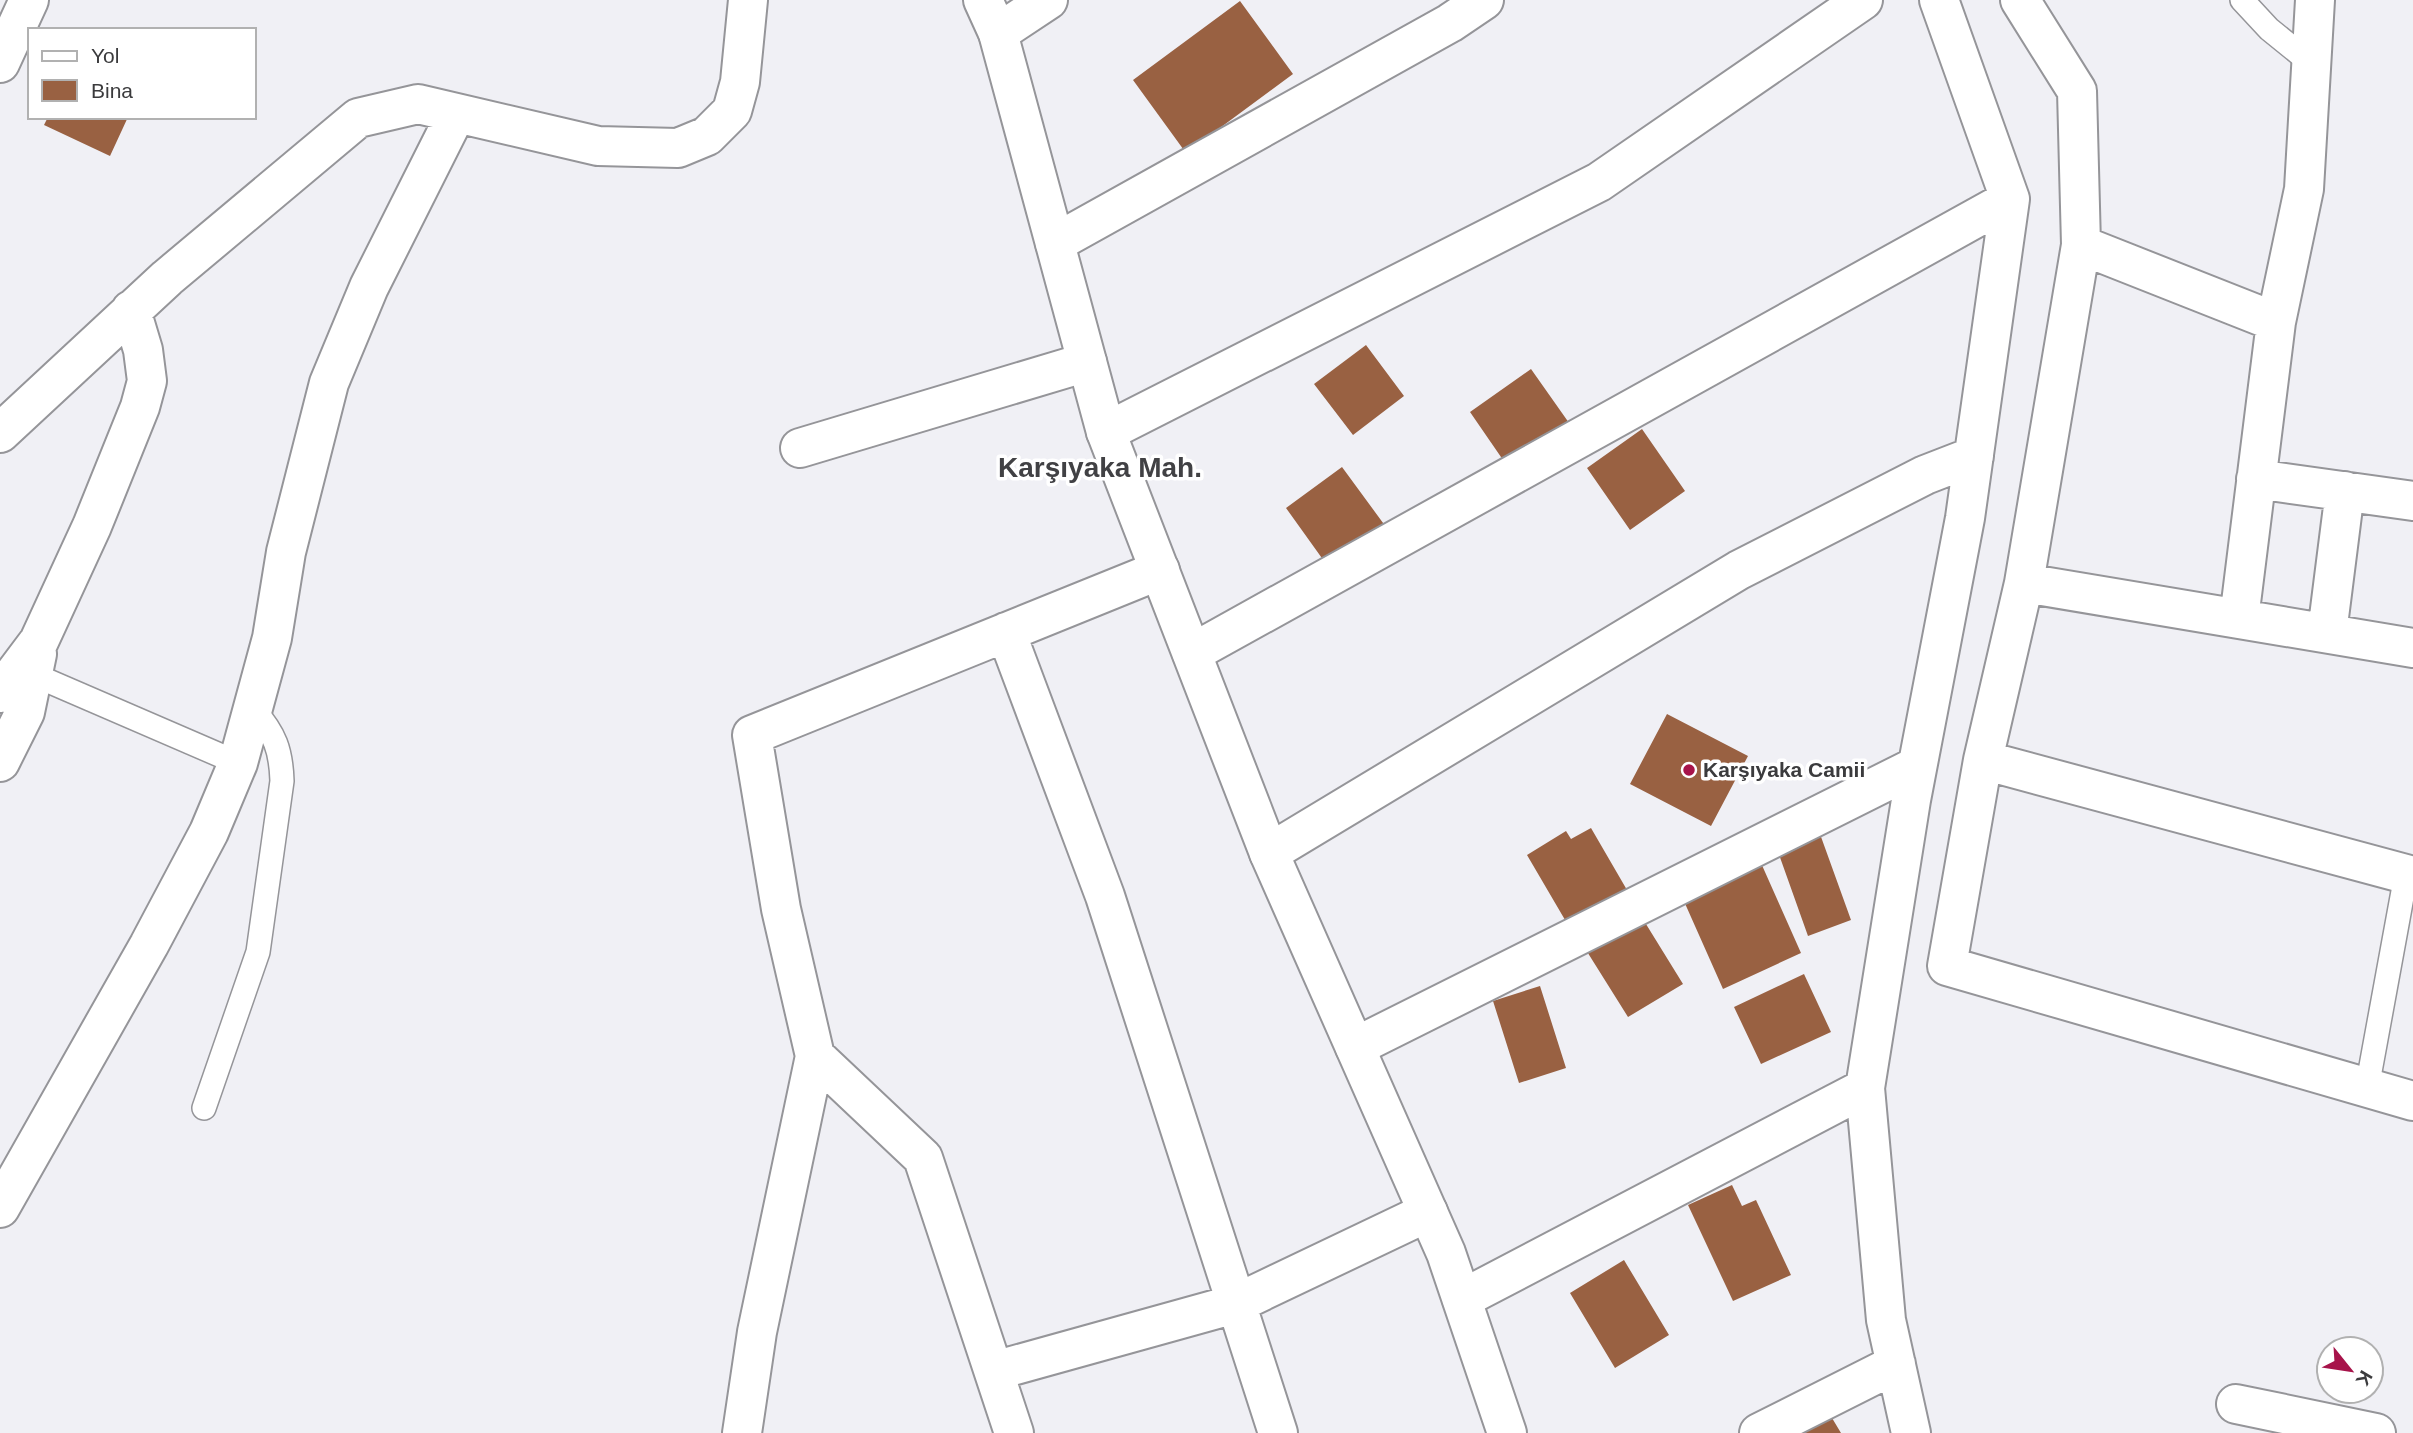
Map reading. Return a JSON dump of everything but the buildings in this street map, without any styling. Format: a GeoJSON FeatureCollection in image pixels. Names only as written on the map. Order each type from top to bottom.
{"type":"FeatureCollection","features":[{"type":"Feature","properties":{"kind":"street"},"geometry":{"type":"LineString","coordinates":[[0,63],[29,0]]}},
{"type":"Feature","properties":{"kind":"street"},"geometry":{"type":"LineString","coordinates":[[0,433],[131,310],[358,118],[418,104],[598,146],[678,148],[707,136],[732,111],[740,82],[748,0]]}},
{"type":"Feature","properties":{"kind":"street"},"geometry":{"type":"LineString","coordinates":[[1048,0],[990,17],[1106,432],[1269,853],[1446,1253],[1507,1433]]}},
{"type":"Feature","properties":{"kind":"street"},"geometry":{"type":"LineString","coordinates":[[1055,243],[1450,23],[1484,0]]}},
{"type":"Feature","properties":{"kind":"street"},"geometry":{"type":"LineString","coordinates":[[1106,432],[1599,182],[1863,0]]}},
{"type":"Feature","properties":{"kind":"street"},"geometry":{"type":"LineString","coordinates":[[1911,1433],[1886,1320],[1865,1088],[1917,766],[1965,518],[2010,199],[1940,0]]}},
{"type":"Feature","properties":{"kind":"street"},"geometry":{"type":"LineString","coordinates":[[2020,0],[2077,91],[2081,245],[2024,583],[1983,760],[1947,966],[2413,1101]]}},
{"type":"Feature","properties":{"kind":"street"},"geometry":{"type":"LineString","coordinates":[[2239,619],[2276,322],[2304,189],[2315,0]]}},
{"type":"Feature","properties":{"kind":"street"},"geometry":{"type":"LineString","coordinates":[[0,1208],[149,945],[209,832],[238,763],[272,638],[285,552],[330,383],[369,287],[456,114]]}},
{"type":"Feature","properties":{"kind":"street"},"geometry":{"type":"LineString","coordinates":[[1192,653],[2010,199]]}},
{"type":"Feature","properties":{"kind":"street"},"geometry":{"type":"LineString","coordinates":[[2081,245],[2276,322]]}},
{"type":"Feature","properties":{"kind":"street"},"geometry":{"type":"LineString","coordinates":[[0,762],[24,712],[36,658],[140,407],[146,381],[143,350],[131,310]]}},
{"type":"Feature","properties":{"kind":"street"},"geometry":{"type":"LineString","coordinates":[[800,448],[1087,362]]}},
{"type":"Feature","properties":{"kind":"street"},"geometry":{"type":"LineString","coordinates":[[1269,853],[1739,570],[1925,475],[1974,456]]}},
{"type":"Feature","properties":{"kind":"street"},"geometry":{"type":"LineString","coordinates":[[2256,479],[2413,501]]}},
{"type":"Feature","properties":{"kind":"street"},"geometry":{"type":"LineString","coordinates":[[2327,633],[2345,492]]}},
{"type":"Feature","properties":{"kind":"street"},"geometry":{"type":"LineString","coordinates":[[742,1433],[757,1332],[815,1056],[781,909],[752,735],[1160,570]]}},
{"type":"Feature","properties":{"kind":"street"},"geometry":{"type":"LineString","coordinates":[[2024,583],[2413,648]]}},
{"type":"Feature","properties":{"kind":"street"},"geometry":{"type":"LineString","coordinates":[[1006,632],[1105,897],[1278,1433]]}},
{"type":"Feature","properties":{"kind":"street"},"geometry":{"type":"LineString","coordinates":[[0,694],[36,658]]}},
{"type":"Feature","properties":{"kind":"street"},"geometry":{"type":"LineString","coordinates":[[1983,760],[2410,875]]}},
{"type":"Feature","properties":{"kind":"street"},"geometry":{"type":"LineString","coordinates":[[1355,1047],[1917,766]]}},
{"type":"Feature","properties":{"kind":"street"},"geometry":{"type":"LineString","coordinates":[[815,1056],[923,1158],[1014,1433]]}},
{"type":"Feature","properties":{"kind":"street"},"geometry":{"type":"LineString","coordinates":[[1462,1299],[1865,1088]]}},
{"type":"Feature","properties":{"kind":"street"},"geometry":{"type":"LineString","coordinates":[[994,1371],[1235,1304],[1428,1212]]}},
{"type":"Feature","properties":{"kind":"street"},"geometry":{"type":"LineString","coordinates":[[1759,1433],[1896,1364]]}},
{"type":"Feature","properties":{"kind":"street"},"geometry":{"type":"LineString","coordinates":[[2236,1404],[2376,1433]]}},
{"type":"Feature","properties":{"kind":"lane"},"geometry":{"type":"LineString","coordinates":[[2242,0],[2269,29],[2311,63]]}},
{"type":"Feature","properties":{"kind":"lane"},"geometry":{"type":"LineString","coordinates":[[36,658],[238,763]]}},
{"type":"Feature","properties":{"kind":"lane"},"geometry":{"type":"LineString","coordinates":[[204,1108],[258,952],[282,781],[281,765],[271,730],[254,710]]}},
{"type":"Feature","properties":{"kind":"lane"},"geometry":{"type":"LineString","coordinates":[[2367,1087],[2410,875]]}},
{"type":"Feature","properties":{"kind":"place","name":"Karşıyaka Camii"},"geometry":{"type":"Point","coordinates":[1689,770]}},
{"type":"Feature","properties":{"kind":"district","name":"Karşıyaka Mah."},"geometry":{"type":"Point","coordinates":[1100,467]}}]}
